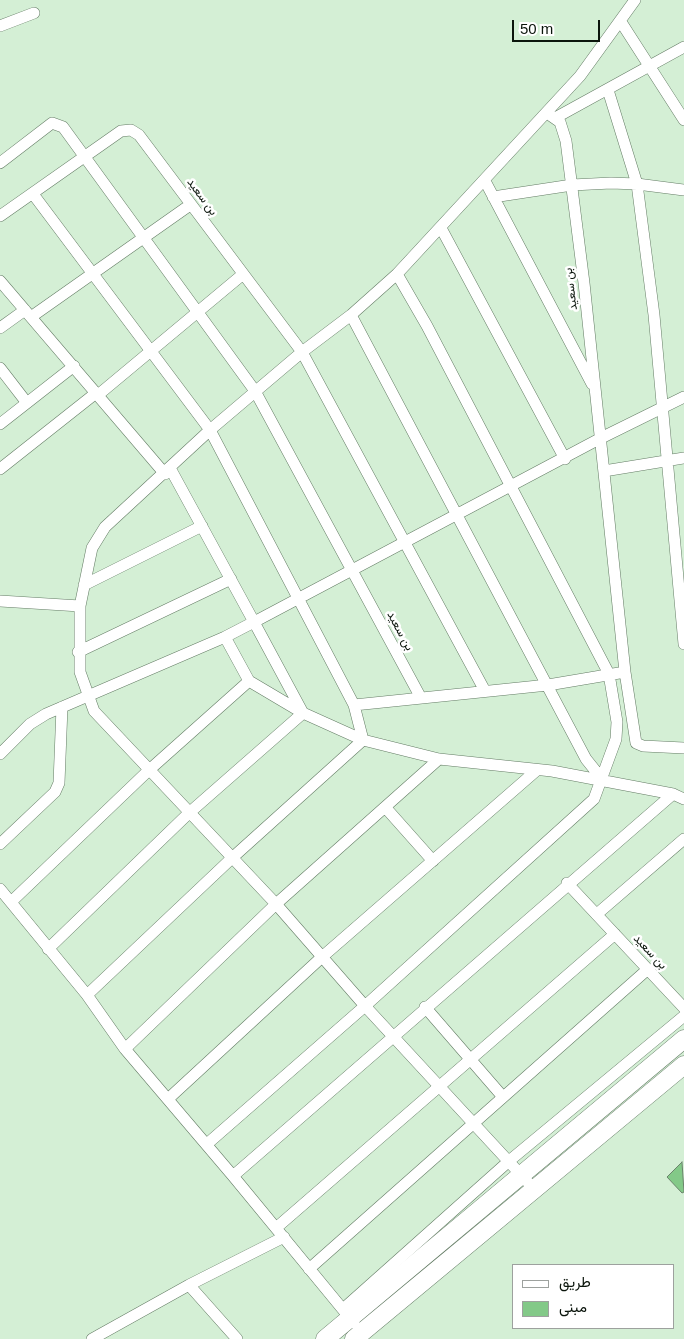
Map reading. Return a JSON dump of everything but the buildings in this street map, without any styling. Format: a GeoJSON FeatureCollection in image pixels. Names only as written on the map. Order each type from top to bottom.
{"type":"FeatureCollection","features":[{"type":"Feature","properties":{"kind":"main road"},"geometry":{"type":"LineString","coordinates":[[325,1339],[346,1313],[522,1176],[684,1040]]}},
{"type":"Feature","properties":{"kind":"main road"},"geometry":{"type":"LineString","coordinates":[[357,1336],[428,1275],[536,1190],[684,1065]]}},
{"type":"Feature","properties":{"kind":"street"},"geometry":{"type":"LineString","coordinates":[[536,1190],[472,1124],[276,904],[148,771],[94,711],[80,672],[78,652],[80,606],[92,548],[98,536],[117,514],[255,391],[352,314],[397,274],[484,181],[551,115],[621,22],[635,0]]}},
{"type":"Feature","properties":{"kind":"street"},"geometry":{"type":"LineString","coordinates":[[0,26],[34,13]]}},
{"type":"Feature","properties":{"kind":"street"},"geometry":{"type":"LineString","coordinates":[[621,22],[684,120]]}},
{"type":"Feature","properties":{"kind":"street"},"geometry":{"type":"LineString","coordinates":[[551,115],[608,90],[684,47]]}},
{"type":"Feature","properties":{"kind":"street"},"geometry":{"type":"LineString","coordinates":[[608,90],[637,184],[654,315],[684,644]]}},
{"type":"Feature","properties":{"kind":"street","name":"بن سعيد"},"geometry":{"type":"LineString","coordinates":[[551,115],[562,126],[572,185],[596,390],[625,672],[636,743],[643,746],[684,748]]}},
{"type":"Feature","properties":{"kind":"street","name":"بن سعيد"},"geometry":{"type":"LineString","coordinates":[[0,163],[47,126],[57,123],[63,127],[255,391],[421,698]]}},
{"type":"Feature","properties":{"kind":"street","name":"بن سعيد"},"geometry":{"type":"LineString","coordinates":[[83,157],[121,131],[131,130],[139,135],[302,352],[485,692]]}},
{"type":"Feature","properties":{"kind":"street"},"geometry":{"type":"LineString","coordinates":[[0,216],[83,157]]}},
{"type":"Feature","properties":{"kind":"street"},"geometry":{"type":"LineString","coordinates":[[484,181],[596,390]]}},
{"type":"Feature","properties":{"kind":"street"},"geometry":{"type":"LineString","coordinates":[[493,197],[572,185],[637,184],[684,190]]}},
{"type":"Feature","properties":{"kind":"street"},"geometry":{"type":"LineString","coordinates":[[32,194],[210,430],[354,705],[363,740]]}},
{"type":"Feature","properties":{"kind":"street"},"geometry":{"type":"LineString","coordinates":[[0,328],[92,273],[190,205]]}},
{"type":"Feature","properties":{"kind":"street"},"geometry":{"type":"LineString","coordinates":[[440,228],[564,459]]}},
{"type":"Feature","properties":{"kind":"street"},"geometry":{"type":"LineString","coordinates":[[0,469],[97,394],[242,274]]}},
{"type":"Feature","properties":{"kind":"street"},"geometry":{"type":"LineString","coordinates":[[207,1144],[366,1006],[594,800],[616,739],[618,722],[609,674],[427,326],[397,274]]}},
{"type":"Feature","properties":{"kind":"street"},"geometry":{"type":"LineString","coordinates":[[0,281],[97,394],[167,471],[202,526],[302,713]]}},
{"type":"Feature","properties":{"kind":"street"},"geometry":{"type":"LineString","coordinates":[[352,314],[586,759],[601,781]]}},
{"type":"Feature","properties":{"kind":"street"},"geometry":{"type":"LineString","coordinates":[[0,424],[74,366]]}},
{"type":"Feature","properties":{"kind":"street"},"geometry":{"type":"LineString","coordinates":[[2,376],[27,403]]}},
{"type":"Feature","properties":{"kind":"street"},"geometry":{"type":"LineString","coordinates":[[0,754],[30,724],[62,707],[226,637],[404,541],[684,397]]}},
{"type":"Feature","properties":{"kind":"street"},"geometry":{"type":"LineString","coordinates":[[604,471],[684,458]]}},
{"type":"Feature","properties":{"kind":"street"},"geometry":{"type":"LineString","coordinates":[[84,585],[202,526]]}},
{"type":"Feature","properties":{"kind":"street"},"geometry":{"type":"LineString","coordinates":[[78,652],[231,578]]}},
{"type":"Feature","properties":{"kind":"street"},"geometry":{"type":"LineString","coordinates":[[0,600],[80,606]]}},
{"type":"Feature","properties":{"kind":"street"},"geometry":{"type":"LineString","coordinates":[[226,637],[249,681],[302,713],[363,740],[439,759],[568,774],[641,787],[672,794],[684,799]]}},
{"type":"Feature","properties":{"kind":"street"},"geometry":{"type":"LineString","coordinates":[[354,705],[548,685],[625,672]]}},
{"type":"Feature","properties":{"kind":"street"},"geometry":{"type":"LineString","coordinates":[[11,902],[148,771],[249,681]]}},
{"type":"Feature","properties":{"kind":"street"},"geometry":{"type":"LineString","coordinates":[[0,844],[55,792],[59,783],[62,707]]}},
{"type":"Feature","properties":{"kind":"street"},"geometry":{"type":"LineString","coordinates":[[48,949],[189,813],[302,713]]}},
{"type":"Feature","properties":{"kind":"street"},"geometry":{"type":"LineString","coordinates":[[87,995],[232,858],[363,740]]}},
{"type":"Feature","properties":{"kind":"street"},"geometry":{"type":"LineString","coordinates":[[125,1049],[276,904],[439,759]]}},
{"type":"Feature","properties":{"kind":"street"},"geometry":{"type":"LineString","coordinates":[[168,1099],[322,957],[537,770]]}},
{"type":"Feature","properties":{"kind":"street"},"geometry":{"type":"LineString","coordinates":[[233,1176],[672,794]]}},
{"type":"Feature","properties":{"kind":"street"},"geometry":{"type":"LineString","coordinates":[[385,806],[433,861]]}},
{"type":"Feature","properties":{"kind":"street"},"geometry":{"type":"LineString","coordinates":[[597,914],[684,839]]}},
{"type":"Feature","properties":{"kind":"street","name":"بن سعيد"},"geometry":{"type":"LineString","coordinates":[[568,883],[684,1008]]}},
{"type":"Feature","properties":{"kind":"street"},"geometry":{"type":"LineString","coordinates":[[0,889],[87,995],[125,1049],[207,1144],[346,1313],[357,1336]]}},
{"type":"Feature","properties":{"kind":"street"},"geometry":{"type":"LineString","coordinates":[[92,1339],[280,1233],[440,1087],[615,934]]}},
{"type":"Feature","properties":{"kind":"street"},"geometry":{"type":"LineString","coordinates":[[309,1269],[648,969]]}},
{"type":"Feature","properties":{"kind":"street"},"geometry":{"type":"LineString","coordinates":[[425,1007],[503,1097]]}},
{"type":"Feature","properties":{"kind":"street"},"geometry":{"type":"LineString","coordinates":[[346,1313],[509,1161],[684,1016]]}},
{"type":"Feature","properties":{"kind":"street"},"geometry":{"type":"LineString","coordinates":[[189,1285],[236,1339]]}}]}
